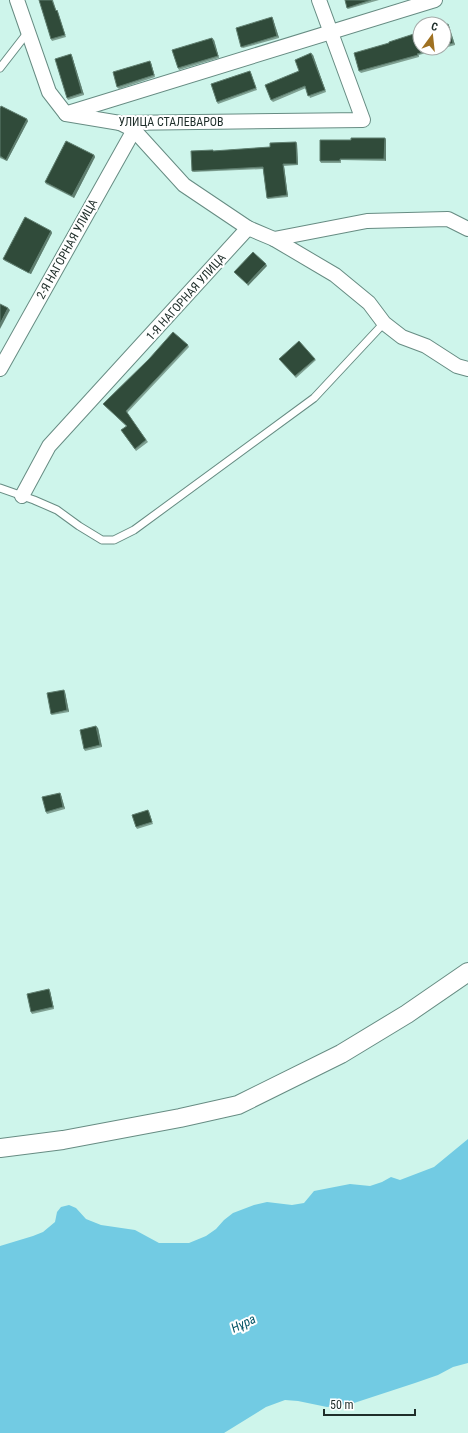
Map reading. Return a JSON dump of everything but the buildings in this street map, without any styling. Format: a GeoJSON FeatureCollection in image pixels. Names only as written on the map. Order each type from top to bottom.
{"type":"FeatureCollection","features":[{"type":"Feature","properties":{"kind":"street"},"geometry":{"type":"LineString","coordinates":[[17,0],[49,92],[66,114]]}},
{"type":"Feature","properties":{"kind":"street","name":"УЛИЦА СТАЛЕВАРОВ"},"geometry":{"type":"LineString","coordinates":[[66,114],[120,123],[363,120],[319,0]]}},
{"type":"Feature","properties":{"kind":"street"},"geometry":{"type":"LineString","coordinates":[[330,32],[435,0]]}},
{"type":"Feature","properties":{"kind":"street","name":"УЛИЦА СТАЛЕВАРОВ"},"geometry":{"type":"LineString","coordinates":[[66,114],[330,32]]}},
{"type":"Feature","properties":{"kind":"street"},"geometry":{"type":"LineString","coordinates":[[120,123],[134,130],[184,185],[248,228],[274,239],[335,275],[370,302],[384,323],[402,337],[426,346],[457,366],[468,369]]}},
{"type":"Feature","properties":{"kind":"street","name":"2-Я НАГОРНАЯ УЛИЦА"},"geometry":{"type":"LineString","coordinates":[[0,369],[134,130]]}},
{"type":"Feature","properties":{"kind":"street"},"geometry":{"type":"LineString","coordinates":[[274,239],[367,221],[448,220],[468,229]]}},
{"type":"Feature","properties":{"kind":"street","name":"1-Я НАГОРНАЯ УЛИЦА"},"geometry":{"type":"LineString","coordinates":[[22,496],[49,446],[248,228]]}},
{"type":"Feature","properties":{"kind":"street"},"geometry":{"type":"LineString","coordinates":[[0,1148],[63,1140],[180,1118],[238,1105],[341,1054],[407,1014],[468,972]]}},
{"type":"Feature","properties":{"kind":"lane"},"geometry":{"type":"LineString","coordinates":[[0,68],[28,31]]}},
{"type":"Feature","properties":{"kind":"lane"},"geometry":{"type":"LineString","coordinates":[[0,488],[57,510],[102,540],[114,540],[121,537],[141,526],[314,398],[384,323]]}},
{"type":"Feature","properties":{"kind":"water","name":"Нұра"},"geometry":{"type":"Polygon","coordinates":[[[468,1139],[468,1363],[453,1367],[438,1375],[354,1403],[327,1407],[285,1400],[266,1407],[224,1433],[0,1433],[0,1246],[43,1232],[55,1222],[57,1212],[61,1207],[69,1205],[76,1208],[86,1219],[101,1225],[135,1230],[159,1243],[189,1243],[206,1236],[233,1213],[254,1205],[267,1202],[292,1205],[304,1203],[314,1191],[350,1184],[370,1186],[391,1177],[400,1180],[434,1167],[468,1139]]]}}]}
